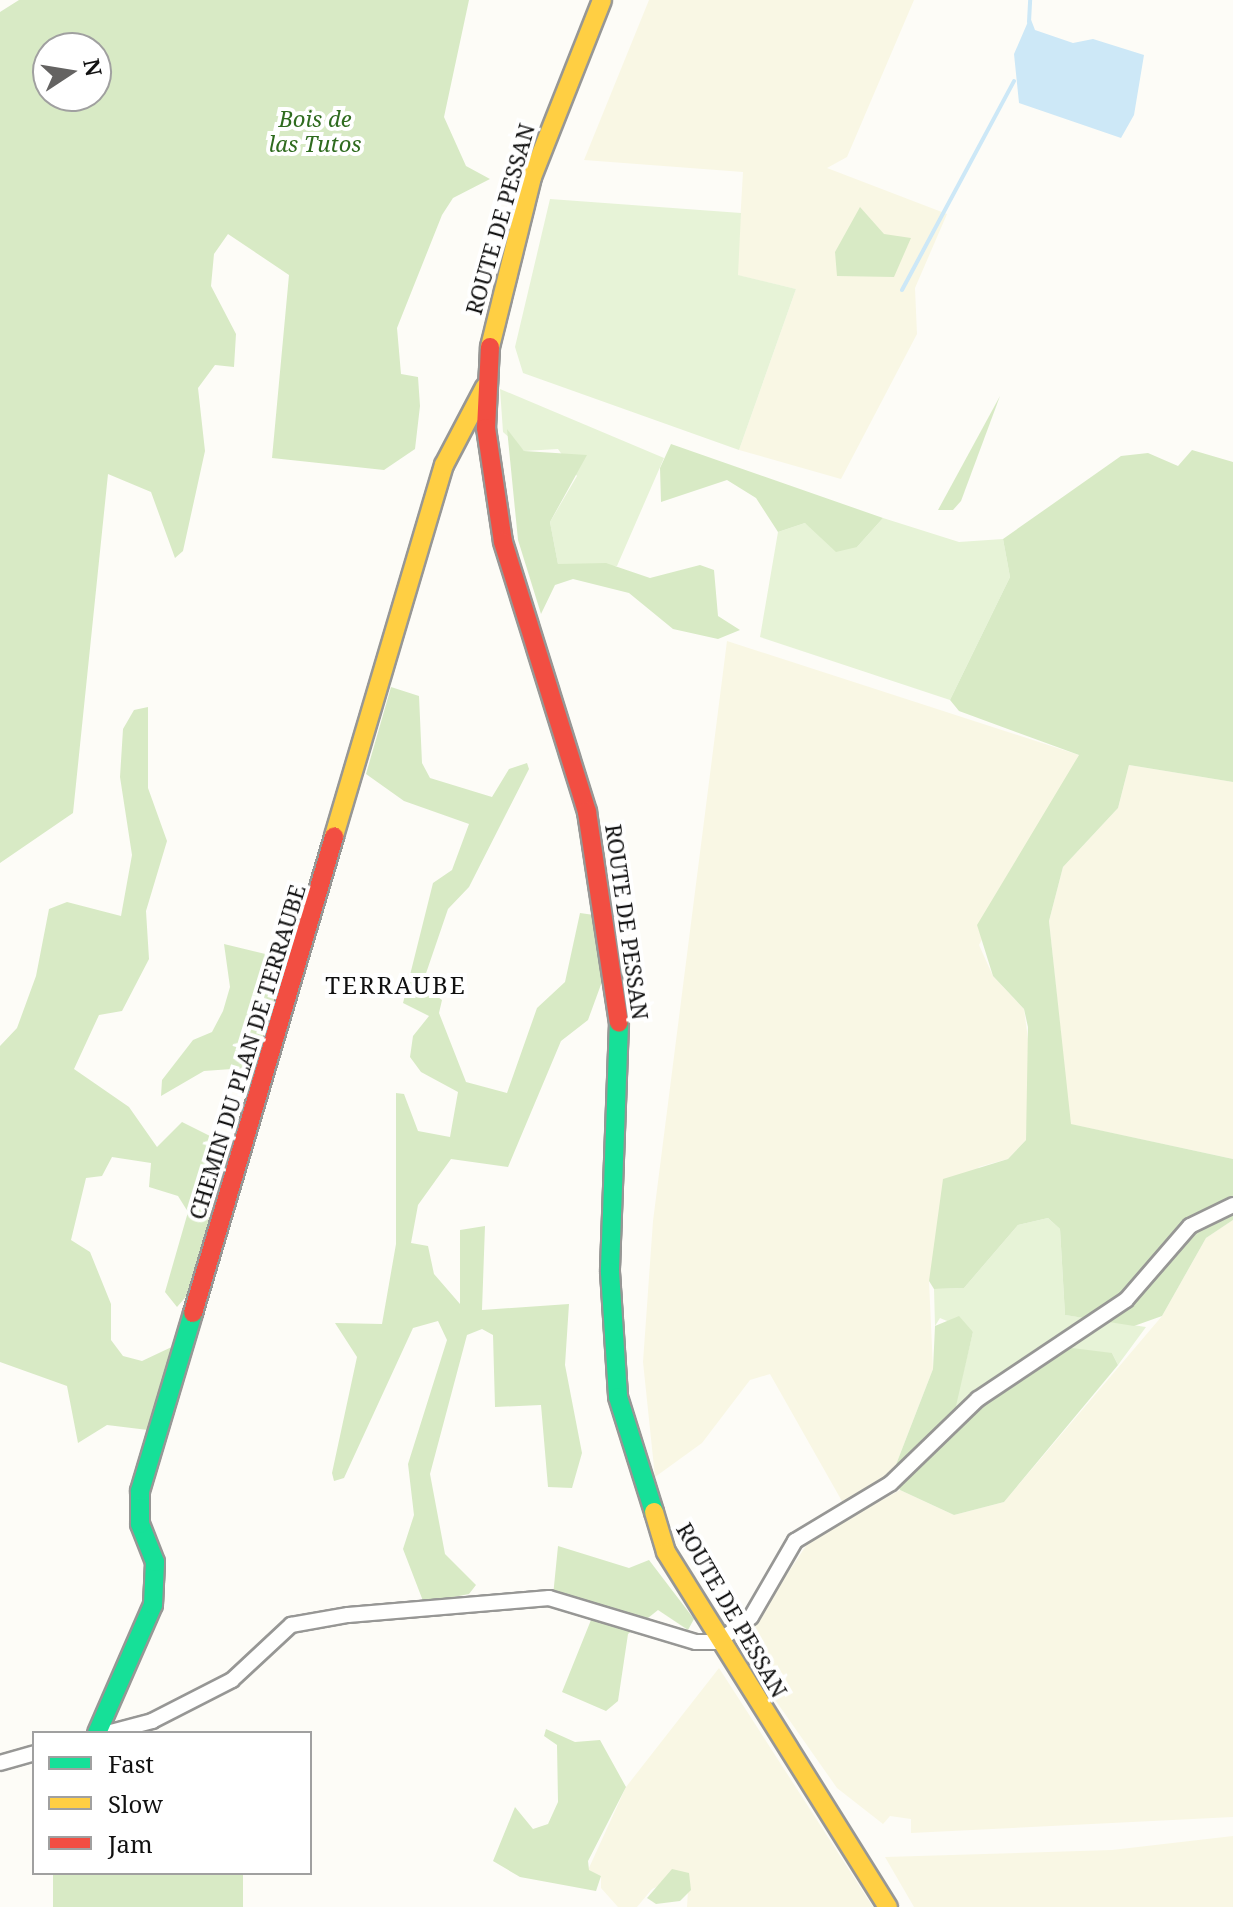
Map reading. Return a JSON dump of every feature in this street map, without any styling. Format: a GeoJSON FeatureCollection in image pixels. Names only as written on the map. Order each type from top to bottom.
{"type":"FeatureCollection","features":[{"type":"Feature","properties":{"kind":"main road","name":"ROUTE DE PESSAN"},"geometry":{"type":"LineString","coordinates":[[602,0],[532,177],[501,293],[486,385],[489,462],[503,542],[587,812],[614,966],[620,1090],[610,1272],[618,1397],[649,1514],[718,1642],[888,1907]]}},
{"type":"Feature","properties":{"kind":"main road","name":"CHEMIN DU PLAN DE TERRAUBE"},"geometry":{"type":"LineString","coordinates":[[98,1731],[153,1605],[155,1562],[138,1507],[143,1479],[444,465],[486,385]]}},
{"type":"Feature","properties":{"kind":"street"},"geometry":{"type":"LineString","coordinates":[[114,1731],[152,1721],[232,1680],[291,1625],[348,1615],[549,1598],[696,1642],[718,1642],[751,1617],[795,1541],[891,1483],[978,1399],[1126,1300],[1190,1226],[1233,1205]]}},
{"type":"Feature","properties":{"kind":"street"},"geometry":{"type":"LineString","coordinates":[[0,1763],[32,1754]]}},
{"type":"Feature","properties":{"kind":"shaded area"},"geometry":{"type":"Polygon","coordinates":[[[649,0],[914,0],[847,157],[827,168],[947,214],[915,288],[917,334],[841,479],[739,450],[796,289],[737,275],[743,172],[584,160],[649,0]]]}},
{"type":"Feature","properties":{"kind":"shaded area"},"geometry":{"type":"Polygon","coordinates":[[[727,641],[1079,755],[979,945],[993,976],[1024,1009],[1031,1062],[1026,1140],[1008,1159],[979,1167],[929,1281],[933,1369],[892,1475],[843,1503],[770,1374],[750,1380],[702,1443],[655,1477],[643,1362],[653,1221],[727,641]]]}},
{"type":"Feature","properties":{"kind":"shaded area"},"geometry":{"type":"Polygon","coordinates":[[[1129,765],[1233,782],[1233,1159],[1070,1124],[1049,921],[1063,867],[1118,808],[1129,765]]]}},
{"type":"Feature","properties":{"kind":"shaded area"},"geometry":{"type":"Polygon","coordinates":[[[1233,1220],[1233,1817],[911,1833],[911,1819],[890,1816],[883,1824],[837,1788],[738,1647],[810,1540],[900,1490],[954,1515],[1004,1502],[1162,1316],[1206,1238],[1233,1220]]]}},
{"type":"Feature","properties":{"kind":"shaded area"},"geometry":{"type":"Polygon","coordinates":[[[719,1668],[873,1907],[687,1907],[689,1873],[652,1889],[637,1907],[618,1907],[601,1888],[601,1876],[588,1870],[626,1787],[719,1668]]]}},
{"type":"Feature","properties":{"kind":"shaded area"},"geometry":{"type":"Polygon","coordinates":[[[1233,1836],[1233,1907],[914,1907],[885,1857],[1112,1850],[1233,1836]]]}},
{"type":"Feature","properties":{"kind":"green space","name":"Bois de las Tutos"},"geometry":{"type":"Polygon","coordinates":[[[19,0],[469,0],[444,117],[466,166],[490,179],[453,198],[442,215],[397,328],[401,374],[418,377],[420,406],[415,449],[384,470],[272,458],[289,275],[228,234],[214,254],[211,286],[236,334],[234,367],[215,365],[198,388],[205,451],[183,551],[175,558],[151,492],[108,474],[73,813],[0,863],[0,12],[19,0]]]}},
{"type":"Feature","properties":{"kind":"green space"},"geometry":{"type":"Polygon","coordinates":[[[550,199],[741,213],[738,275],[796,289],[739,450],[523,373],[515,347],[550,199]]]}},
{"type":"Feature","properties":{"kind":"green space"},"geometry":{"type":"Polygon","coordinates":[[[860,207],[884,234],[911,238],[894,277],[837,276],[835,252],[860,207]]]}},
{"type":"Feature","properties":{"kind":"green space"},"geometry":{"type":"Polygon","coordinates":[[[500,389],[664,458],[617,566],[558,564],[550,522],[577,476],[558,449],[524,451],[503,432],[500,389]]]}},
{"type":"Feature","properties":{"kind":"green space"},"geometry":{"type":"Polygon","coordinates":[[[1000,396],[961,501],[953,510],[938,510],[1000,396]]]}},
{"type":"Feature","properties":{"kind":"green space"},"geometry":{"type":"Polygon","coordinates":[[[507,429],[524,451],[587,455],[550,522],[558,564],[606,563],[650,578],[700,565],[714,570],[718,616],[740,630],[718,639],[673,629],[629,593],[573,579],[555,585],[541,614],[518,540],[507,429]]]}},
{"type":"Feature","properties":{"kind":"green space"},"geometry":{"type":"Polygon","coordinates":[[[671,444],[883,518],[857,547],[836,552],[805,523],[778,532],[756,498],[727,480],[661,502],[660,468],[671,444]]]}},
{"type":"Feature","properties":{"kind":"green space"},"geometry":{"type":"Polygon","coordinates":[[[1192,450],[1233,462],[1233,782],[1129,765],[1118,808],[1063,867],[1049,921],[1071,1124],[1233,1159],[1233,1220],[1206,1238],[1162,1316],[1134,1326],[1065,1315],[1060,1229],[1048,1218],[1018,1225],[964,1288],[934,1289],[929,1281],[943,1179],[1008,1159],[1026,1140],[1028,1027],[1024,1009],[993,976],[977,925],[1079,755],[959,711],[950,700],[1010,577],[1003,539],[1121,456],[1148,453],[1178,466],[1192,450]]]}},
{"type":"Feature","properties":{"kind":"green space"},"geometry":{"type":"Polygon","coordinates":[[[883,518],[959,542],[1003,539],[1010,577],[950,700],[760,637],[778,532],[805,523],[857,547],[883,518]]]}},
{"type":"Feature","properties":{"kind":"green space"},"geometry":{"type":"Polygon","coordinates":[[[391,687],[419,696],[422,763],[430,778],[492,797],[509,769],[527,763],[529,769],[469,887],[448,909],[422,985],[442,1000],[439,1013],[466,1082],[507,1093],[537,1008],[565,982],[580,913],[594,915],[603,979],[588,1020],[561,1041],[508,1167],[451,1159],[418,1205],[411,1243],[428,1246],[434,1274],[460,1304],[460,1230],[485,1226],[482,1310],[569,1304],[565,1365],[582,1453],[572,1488],[548,1487],[541,1405],[495,1407],[493,1335],[482,1329],[467,1335],[430,1474],[445,1554],[476,1585],[469,1594],[433,1601],[423,1601],[403,1549],[414,1515],[408,1464],[447,1340],[438,1321],[413,1328],[344,1478],[334,1481],[332,1473],[357,1357],[335,1323],[382,1324],[396,1244],[396,1093],[404,1094],[418,1131],[450,1137],[458,1092],[421,1072],[410,1057],[413,1036],[429,1016],[403,1003],[433,883],[452,870],[469,824],[404,801],[366,774],[391,687]]]}},
{"type":"Feature","properties":{"kind":"green space"},"geometry":{"type":"Polygon","coordinates":[[[148,707],[148,788],[167,841],[146,911],[149,959],[122,1011],[99,1015],[74,1069],[129,1107],[157,1147],[182,1122],[234,1148],[197,1284],[177,1307],[165,1292],[188,1212],[178,1196],[149,1187],[151,1163],[112,1157],[102,1176],[86,1178],[71,1240],[90,1252],[111,1304],[111,1340],[123,1356],[142,1361],[178,1344],[148,1430],[107,1425],[78,1443],[67,1386],[0,1362],[0,1046],[17,1028],[36,976],[49,909],[67,902],[121,916],[132,855],[120,777],[123,729],[134,710],[148,707]]]}},
{"type":"Feature","properties":{"kind":"green space"},"geometry":{"type":"Polygon","coordinates":[[[224,944],[290,960],[260,1067],[204,1071],[161,1096],[162,1080],[193,1040],[212,1032],[223,1011],[230,987],[224,944]]]}},
{"type":"Feature","properties":{"kind":"green space"},"geometry":{"type":"Polygon","coordinates":[[[1048,1218],[1060,1229],[1065,1315],[1146,1327],[1118,1365],[1112,1353],[965,1419],[955,1406],[973,1332],[940,1318],[935,1326],[934,1289],[964,1288],[1018,1225],[1048,1218]]]}},
{"type":"Feature","properties":{"kind":"green space"},"geometry":{"type":"Polygon","coordinates":[[[959,1316],[973,1332],[956,1406],[965,1419],[1064,1347],[1112,1353],[1118,1365],[1004,1502],[954,1515],[900,1490],[892,1475],[933,1369],[935,1326],[959,1316]]]}},
{"type":"Feature","properties":{"kind":"green space"},"geometry":{"type":"Polygon","coordinates":[[[558,1546],[629,1568],[649,1560],[694,1619],[688,1630],[658,1610],[628,1634],[618,1701],[606,1711],[562,1692],[593,1615],[552,1606],[558,1546]]]}},
{"type":"Feature","properties":{"kind":"green space"},"geometry":{"type":"Polygon","coordinates":[[[546,1729],[575,1742],[600,1740],[626,1787],[588,1861],[589,1870],[601,1876],[596,1891],[520,1877],[493,1861],[515,1807],[533,1829],[548,1824],[558,1802],[557,1745],[544,1736],[546,1729]]]}},
{"type":"Feature","properties":{"kind":"green space"},"geometry":{"type":"Polygon","coordinates":[[[672,1869],[689,1873],[691,1890],[680,1901],[656,1904],[647,1898],[672,1869]]]}},
{"type":"Feature","properties":{"kind":"green space"},"geometry":{"type":"Polygon","coordinates":[[[53,1875],[243,1875],[243,1907],[53,1907],[53,1875]]]}},
{"type":"Feature","properties":{"kind":"water"},"geometry":{"type":"Polygon","coordinates":[[[1030,17],[1035,30],[1073,43],[1093,39],[1144,55],[1134,115],[1121,138],[1019,103],[1014,54],[1030,17]]]}},
{"type":"Feature","properties":{"kind":"waterway"},"geometry":{"type":"LineString","coordinates":[[1029,22],[1030,0]]}},
{"type":"Feature","properties":{"kind":"waterway"},"geometry":{"type":"LineString","coordinates":[[902,290],[1014,81]]}},
{"type":"Feature","properties":{"kind":"traffic: fast"},"geometry":{"type":"LineString","coordinates":[[619,1023],[610,1272],[618,1397],[654,1512]]}},
{"type":"Feature","properties":{"kind":"traffic: fast"},"geometry":{"type":"LineString","coordinates":[[98,1731],[153,1605],[155,1562],[140,1524],[140,1491],[193,1313]]}},
{"type":"Feature","properties":{"kind":"traffic: slow"},"geometry":{"type":"LineString","coordinates":[[490,347],[532,177],[602,0]]}},
{"type":"Feature","properties":{"kind":"traffic: slow"},"geometry":{"type":"LineString","coordinates":[[334,836],[444,465],[485,387]]}},
{"type":"Feature","properties":{"kind":"traffic: slow"},"geometry":{"type":"LineString","coordinates":[[654,1512],[666,1552],[888,1907]]}},
{"type":"Feature","properties":{"kind":"traffic: jam"},"geometry":{"type":"LineString","coordinates":[[490,347],[486,428],[503,542],[587,812],[619,1023]]}},
{"type":"Feature","properties":{"kind":"traffic: jam"},"geometry":{"type":"LineString","coordinates":[[193,1313],[334,836]]}},
{"type":"Feature","properties":{"kind":"district","name":"TERRAUBE"},"geometry":{"type":"Point","coordinates":[396,985]}}]}
